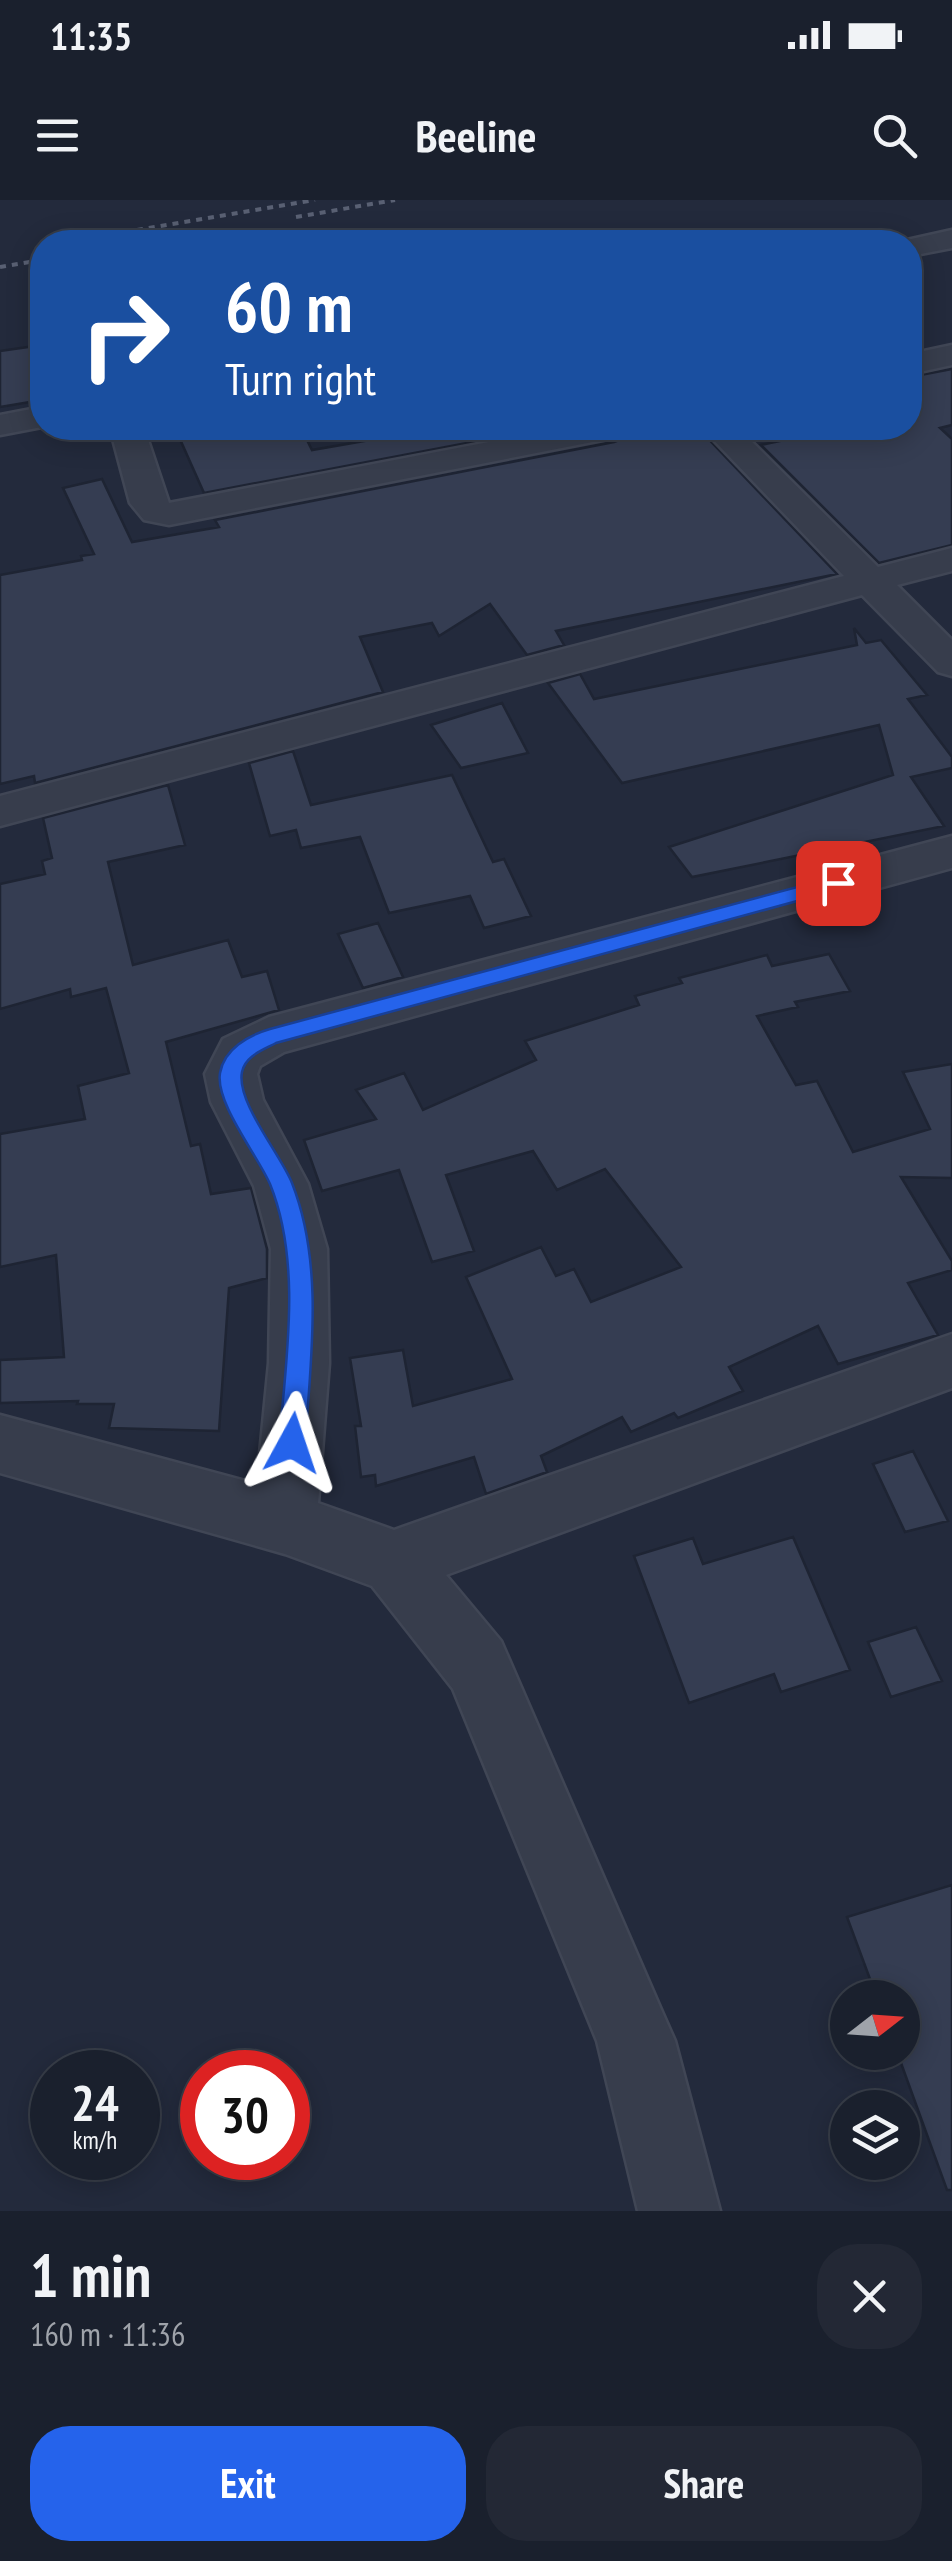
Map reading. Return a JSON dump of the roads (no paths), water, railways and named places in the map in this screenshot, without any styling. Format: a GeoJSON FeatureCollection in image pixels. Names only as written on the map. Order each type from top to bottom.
{"type":"FeatureCollection","features":[{"type":"Feature","properties":{"kind":"street"},"geometry":{"type":"LineString","coordinates":[[922,245],[952,239]]}},
{"type":"Feature","properties":{"kind":"street"},"geometry":{"type":"LineString","coordinates":[[922,361],[952,355]]}},
{"type":"Feature","properties":{"kind":"street"},"geometry":{"type":"LineString","coordinates":[[0,425],[30,419]]}},
{"type":"Feature","properties":{"kind":"street"},"geometry":{"type":"LineString","coordinates":[[130,440],[148,503],[157,512],[169,514],[551,440]]}},
{"type":"Feature","properties":{"kind":"street"},"geometry":{"type":"LineString","coordinates":[[731,440],[952,663]]}},
{"type":"Feature","properties":{"kind":"street"},"geometry":{"type":"LineString","coordinates":[[0,811],[952,559]]}},
{"type":"Feature","properties":{"kind":"street"},"geometry":{"type":"LineString","coordinates":[[285,1523],[298,1363],[299,1249],[281,1184],[237,1102],[230,1074],[240,1053],[270,1037],[952,852]]}},
{"type":"Feature","properties":{"kind":"street"},"geometry":{"type":"LineString","coordinates":[[394,1562],[952,1361]]}},
{"type":"Feature","properties":{"kind":"street"},"geometry":{"type":"LineString","coordinates":[[0,1444],[285,1523],[394,1562],[476,1665],[636,2042],[679,2211]]}},
{"type":"Feature","properties":{"kind":"railway"},"geometry":{"type":"LineString","coordinates":[[137,230],[315,200]]}},
{"type":"Feature","properties":{"kind":"railway"},"geometry":{"type":"LineString","coordinates":[[296,217],[395,200]]}},
{"type":"Feature","properties":{"kind":"railway"},"geometry":{"type":"LineString","coordinates":[[0,267],[30,262]]}}]}
